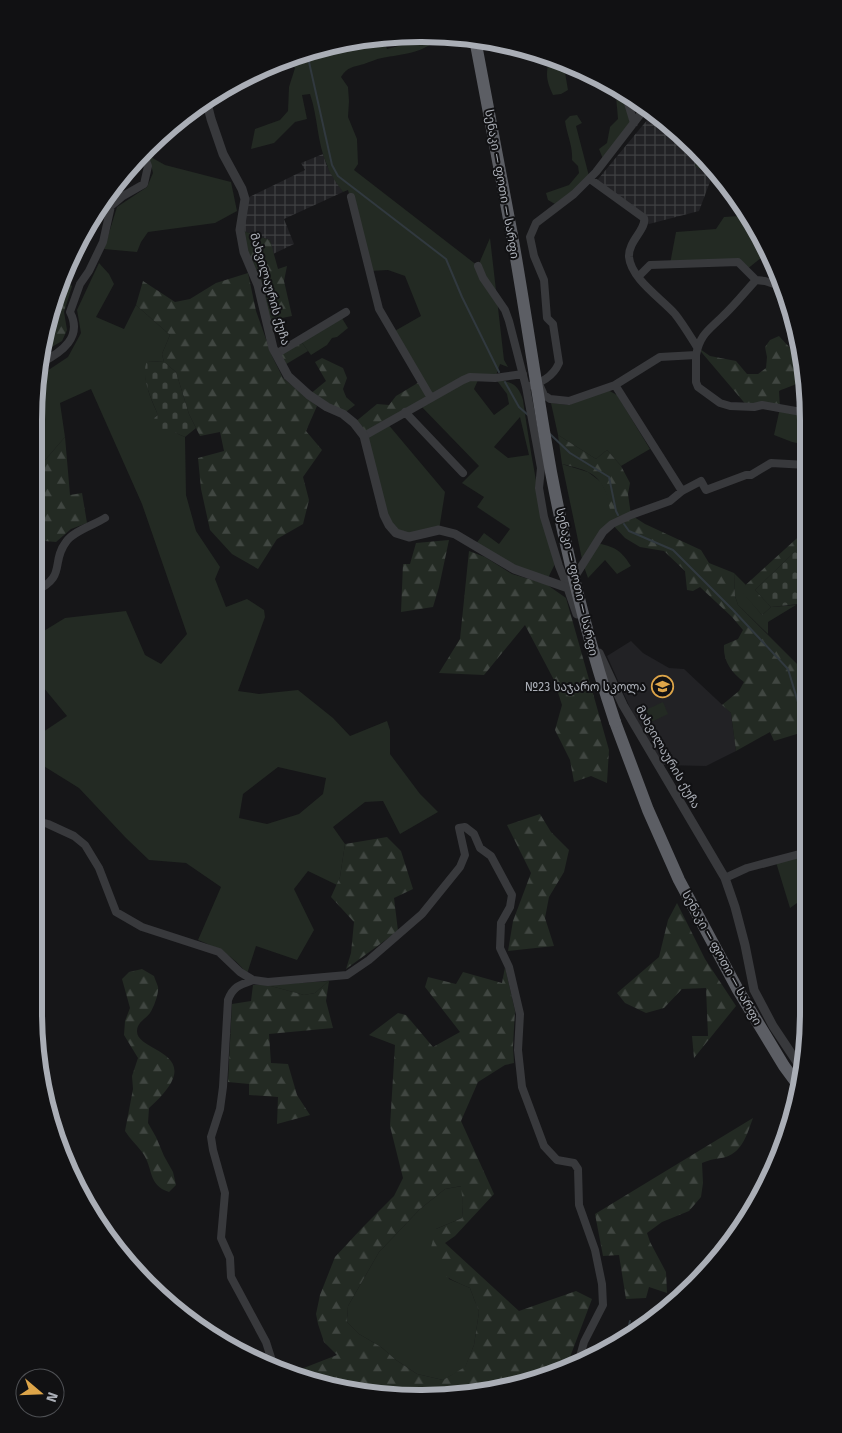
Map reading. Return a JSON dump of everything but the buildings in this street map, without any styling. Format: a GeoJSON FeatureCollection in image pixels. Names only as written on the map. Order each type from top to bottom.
{"type":"FeatureCollection","features":[{"type":"Feature","properties":{"kind":"highway","name":"სენაკი — ფოთი — სარფი"},"geometry":{"type":"LineString","coordinates":[[478,47],[512,235],[551,473],[580,602],[599,674],[648,810],[679,880],[738,990],[793,1078]]}},
{"type":"Feature","properties":{"kind":"street"},"geometry":{"type":"LineString","coordinates":[[628,104],[634,123]]}},
{"type":"Feature","properties":{"kind":"street","name":"მახვილაურის ქუჩა"},"geometry":{"type":"LineString","coordinates":[[208,108],[222,154],[242,189],[245,199],[240,230],[244,252],[258,285],[273,348],[288,376],[309,395],[327,407],[343,414],[364,436],[384,516],[396,533],[409,537],[439,530],[456,534],[514,570],[568,588],[579,622],[598,652],[623,705],[725,878],[735,906],[754,990],[773,1026],[796,1061]]}},
{"type":"Feature","properties":{"kind":"street"},"geometry":{"type":"LineString","coordinates":[[526,387],[539,383],[552,375],[559,363],[553,324],[547,318],[544,280],[534,256],[530,237],[536,223],[574,194],[590,178],[641,114]]}},
{"type":"Feature","properties":{"kind":"street"},"geometry":{"type":"LineString","coordinates":[[48,359],[59,352],[73,335],[75,328],[70,312],[80,284],[89,271],[103,242],[112,206],[123,196],[144,184],[148,166],[146,160]]}},
{"type":"Feature","properties":{"kind":"street"},"geometry":{"type":"LineString","coordinates":[[590,178],[644,218],[644,226],[635,236],[631,247],[629,256],[632,268],[657,298],[675,314],[696,351]]}},
{"type":"Feature","properties":{"kind":"street"},"geometry":{"type":"LineString","coordinates":[[351,197],[379,309],[430,398]]}},
{"type":"Feature","properties":{"kind":"street"},"geometry":{"type":"LineString","coordinates":[[639,276],[650,265],[738,262],[756,280],[774,284]]}},
{"type":"Feature","properties":{"kind":"street"},"geometry":{"type":"LineString","coordinates":[[478,266],[483,278],[505,310],[523,374],[541,468],[539,488],[544,517],[558,566],[568,588]]}},
{"type":"Feature","properties":{"kind":"street"},"geometry":{"type":"LineString","coordinates":[[756,280],[723,316],[705,332],[696,351],[696,382],[698,387],[720,403],[730,406],[754,407],[762,405],[800,412]]}},
{"type":"Feature","properties":{"kind":"street"},"geometry":{"type":"LineString","coordinates":[[276,354],[346,312]]}},
{"type":"Feature","properties":{"kind":"street"},"geometry":{"type":"LineString","coordinates":[[539,383],[544,395],[550,399],[568,401],[615,385],[660,357],[696,351]]}},
{"type":"Feature","properties":{"kind":"street"},"geometry":{"type":"LineString","coordinates":[[364,436],[470,377],[495,378],[523,374]]}},
{"type":"Feature","properties":{"kind":"street"},"geometry":{"type":"LineString","coordinates":[[615,385],[682,491]]}},
{"type":"Feature","properties":{"kind":"street"},"geometry":{"type":"LineString","coordinates":[[405,412],[462,473]]}},
{"type":"Feature","properties":{"kind":"street"},"geometry":{"type":"LineString","coordinates":[[568,588],[603,532],[612,524],[670,501],[682,491],[701,481],[706,490],[746,475],[751,475],[772,463],[800,465]]}},
{"type":"Feature","properties":{"kind":"street"},"geometry":{"type":"LineString","coordinates":[[42,588],[53,578],[57,570],[60,551],[66,541],[74,534],[105,518]]}},
{"type":"Feature","properties":{"kind":"street"},"geometry":{"type":"LineString","coordinates":[[42,822],[74,836],[86,845],[99,868],[116,912],[142,927],[218,952],[252,980]]}},
{"type":"Feature","properties":{"kind":"street"},"geometry":{"type":"LineString","coordinates":[[272,1360],[266,1342],[232,1277],[230,1258],[221,1238],[225,1194],[211,1137],[220,1109],[223,1087],[228,1000],[237,985],[252,980],[268,982],[347,975],[361,966],[422,914],[460,866],[465,855],[459,828],[466,827],[474,834],[480,848],[491,856],[512,895],[510,907],[501,923],[500,948],[509,967],[520,1014],[518,1050],[522,1087],[544,1146],[557,1160],[574,1163],[578,1169],[579,1205],[595,1250],[602,1284],[603,1305],[584,1342],[581,1355]]}},
{"type":"Feature","properties":{"kind":"street"},"geometry":{"type":"LineString","coordinates":[[725,878],[747,868],[800,854]]}},
{"type":"Feature","properties":{"kind":"shaded area"},"geometry":{"type":"Polygon","coordinates":[[[648,119],[671,136],[689,153],[696,160],[696,166],[711,179],[699,211],[649,224],[594,184],[648,119]]]}},
{"type":"Feature","properties":{"kind":"shaded area"},"geometry":{"type":"Polygon","coordinates":[[[323,154],[327,166],[343,192],[284,219],[294,244],[273,254],[270,240],[240,230],[245,199],[305,170],[301,163],[323,154]]]}},
{"type":"Feature","properties":{"kind":"shaded area","name":"№23 საჯარო სკოლა"},"geometry":{"type":"Polygon","coordinates":[[[631,641],[643,653],[669,668],[684,669],[731,713],[736,751],[706,766],[660,765],[636,721],[607,656],[631,641]]]}},
{"type":"Feature","properties":{"kind":"green space"},"geometry":{"type":"Polygon","coordinates":[[[412,42],[433,42],[406,54],[380,58],[353,67],[348,69],[341,77],[348,87],[348,117],[357,139],[358,164],[354,170],[478,266],[490,238],[504,360],[508,367],[500,364],[495,378],[513,384],[519,390],[523,400],[536,482],[555,564],[547,580],[514,569],[475,545],[484,533],[499,544],[510,529],[477,507],[484,497],[462,483],[479,466],[419,404],[430,398],[393,332],[421,316],[405,276],[388,270],[370,271],[348,190],[343,192],[330,172],[324,157],[310,94],[302,95],[307,119],[295,122],[274,143],[251,149],[255,129],[280,120],[288,111],[289,87],[295,68],[293,65],[323,55],[347,50],[385,44],[387,49],[412,42]],[[479,378],[474,389],[494,415],[509,404],[507,394],[495,378],[479,378]],[[520,417],[494,447],[508,458],[529,455],[520,417]]]}},
{"type":"Feature","properties":{"kind":"green space"},"geometry":{"type":"Polygon","coordinates":[[[548,65],[565,71],[568,90],[561,94],[553,95],[547,77],[548,65]]]}},
{"type":"Feature","properties":{"kind":"green space"},"geometry":{"type":"Polygon","coordinates":[[[616,97],[626,103],[631,122],[603,159],[599,149],[607,143],[610,127],[618,119],[616,97]]]}},
{"type":"Feature","properties":{"kind":"green space"},"geometry":{"type":"Polygon","coordinates":[[[577,115],[582,123],[576,126],[589,176],[572,192],[555,204],[548,200],[546,193],[569,185],[579,173],[578,166],[572,160],[572,150],[565,121],[570,116],[577,115]]]}},
{"type":"Feature","properties":{"kind":"green space"},"geometry":{"type":"Polygon","coordinates":[[[150,156],[165,165],[231,182],[237,211],[215,223],[148,232],[137,252],[104,249],[117,207],[147,187],[153,173],[150,156]]]}},
{"type":"Feature","properties":{"kind":"green space"},"geometry":{"type":"Polygon","coordinates":[[[696,160],[702,167],[699,169],[695,166],[696,160]]]}},
{"type":"Feature","properties":{"kind":"green space"},"geometry":{"type":"Polygon","coordinates":[[[739,216],[762,257],[746,270],[738,262],[670,264],[676,232],[716,229],[724,217],[739,216]]]}},
{"type":"Feature","properties":{"kind":"green space"},"geometry":{"type":"Polygon","coordinates":[[[240,230],[270,240],[278,269],[287,266],[284,281],[292,316],[267,321],[240,230]]]}},
{"type":"Feature","properties":{"kind":"green space"},"geometry":{"type":"Polygon","coordinates":[[[99,263],[109,274],[114,284],[96,317],[124,329],[136,305],[170,335],[162,354],[164,362],[148,361],[146,368],[146,382],[158,415],[154,418],[185,437],[186,495],[196,531],[220,567],[215,579],[226,607],[247,599],[264,610],[265,617],[238,691],[259,694],[298,690],[333,718],[350,736],[387,721],[390,730],[390,754],[420,794],[438,812],[400,834],[383,801],[365,802],[333,827],[345,844],[337,885],[308,871],[294,889],[314,930],[297,960],[256,946],[247,974],[237,962],[225,953],[198,940],[221,887],[186,863],[149,860],[79,788],[42,765],[42,733],[67,716],[42,686],[42,632],[65,618],[126,611],[145,655],[161,664],[187,634],[142,504],[91,389],[60,403],[65,437],[42,464],[43,396],[46,372],[68,357],[81,333],[77,310],[99,263]],[[278,767],[243,794],[239,818],[267,824],[299,814],[323,794],[326,778],[278,767]]]}},
{"type":"Feature","properties":{"kind":"green space"},"geometry":{"type":"Polygon","coordinates":[[[248,273],[256,311],[272,356],[283,378],[317,406],[306,431],[322,450],[303,477],[309,500],[303,524],[277,539],[258,569],[232,554],[210,530],[201,489],[198,458],[224,451],[220,432],[200,436],[189,414],[176,372],[164,362],[162,354],[170,335],[136,305],[143,281],[175,302],[190,299],[216,283],[248,273]]]}},
{"type":"Feature","properties":{"kind":"green space"},"geometry":{"type":"Polygon","coordinates":[[[68,283],[72,286],[64,312],[67,330],[62,341],[50,348],[55,323],[68,283]]]}},
{"type":"Feature","properties":{"kind":"green space"},"geometry":{"type":"Polygon","coordinates":[[[340,315],[348,328],[311,355],[300,340],[340,315]]]}},
{"type":"Feature","properties":{"kind":"green space"},"geometry":{"type":"Polygon","coordinates":[[[779,336],[793,352],[796,372],[797,383],[779,391],[780,408],[748,407],[697,347],[710,356],[736,361],[747,374],[758,374],[766,368],[767,357],[765,347],[770,340],[779,336]]]}},
{"type":"Feature","properties":{"kind":"green space"},"geometry":{"type":"Polygon","coordinates":[[[300,340],[308,351],[283,366],[276,354],[300,340]]]}},
{"type":"Feature","properties":{"kind":"green space"},"geometry":{"type":"Polygon","coordinates":[[[322,358],[343,368],[347,378],[343,389],[346,397],[355,405],[343,414],[309,395],[326,381],[315,362],[322,358]]]}},
{"type":"Feature","properties":{"kind":"green space"},"geometry":{"type":"Polygon","coordinates":[[[147,361],[164,362],[176,372],[189,414],[196,428],[185,437],[174,432],[164,434],[154,418],[158,415],[146,381],[145,368],[147,361]]]}},
{"type":"Feature","properties":{"kind":"green space"},"geometry":{"type":"Polygon","coordinates":[[[421,381],[431,398],[364,436],[354,423],[377,404],[389,405],[396,396],[421,381]]]}},
{"type":"Feature","properties":{"kind":"green space"},"geometry":{"type":"Polygon","coordinates":[[[606,389],[617,395],[650,449],[621,466],[607,450],[596,459],[558,435],[551,403],[569,405],[606,389]]]}},
{"type":"Feature","properties":{"kind":"green space"},"geometry":{"type":"Polygon","coordinates":[[[780,408],[800,412],[800,444],[774,435],[780,408]]]}},
{"type":"Feature","properties":{"kind":"green space"},"geometry":{"type":"Polygon","coordinates":[[[387,423],[445,492],[439,530],[409,537],[389,525],[364,436],[387,423]]]}},
{"type":"Feature","properties":{"kind":"green space"},"geometry":{"type":"Polygon","coordinates":[[[558,435],[596,459],[607,450],[621,466],[630,483],[628,494],[631,515],[645,524],[701,550],[709,563],[734,573],[735,596],[738,605],[797,664],[800,675],[800,733],[774,741],[770,732],[736,751],[731,713],[722,705],[739,691],[744,682],[735,674],[726,661],[724,645],[738,639],[743,630],[700,587],[693,591],[687,590],[685,571],[664,551],[640,547],[625,538],[612,524],[602,484],[592,474],[579,468],[562,464],[558,435]]]}},
{"type":"Feature","properties":{"kind":"green space"},"geometry":{"type":"Polygon","coordinates":[[[65,437],[70,495],[82,493],[87,523],[71,529],[56,542],[42,541],[42,464],[65,437]]]}},
{"type":"Feature","properties":{"kind":"green space"},"geometry":{"type":"Polygon","coordinates":[[[562,464],[588,472],[601,482],[612,512],[612,524],[597,543],[617,550],[631,566],[617,574],[605,560],[588,578],[583,564],[562,464]]]}},
{"type":"Feature","properties":{"kind":"green space"},"geometry":{"type":"Polygon","coordinates":[[[800,535],[800,547],[755,590],[771,607],[762,615],[740,590],[800,535]]]}},
{"type":"Feature","properties":{"kind":"green space"},"geometry":{"type":"Polygon","coordinates":[[[449,540],[433,607],[401,612],[403,564],[410,564],[416,543],[449,540]]]}},
{"type":"Feature","properties":{"kind":"green space"},"geometry":{"type":"Polygon","coordinates":[[[800,547],[800,604],[771,607],[755,590],[800,547]]]}},
{"type":"Feature","properties":{"kind":"green space"},"geometry":{"type":"Polygon","coordinates":[[[469,551],[485,557],[512,574],[546,584],[566,598],[609,750],[607,783],[591,776],[574,782],[570,760],[555,730],[562,705],[554,680],[525,625],[484,675],[439,673],[460,639],[469,551]]]}},
{"type":"Feature","properties":{"kind":"green space"},"geometry":{"type":"Polygon","coordinates":[[[734,573],[746,585],[741,590],[762,615],[771,607],[796,605],[768,622],[768,634],[738,605],[735,596],[734,573]]]}},
{"type":"Feature","properties":{"kind":"green space"},"geometry":{"type":"Polygon","coordinates":[[[663,702],[668,714],[647,724],[641,712],[663,702]]]}},
{"type":"Feature","properties":{"kind":"green space"},"geometry":{"type":"Polygon","coordinates":[[[540,814],[551,832],[569,850],[564,872],[549,897],[545,918],[554,946],[508,951],[513,921],[531,873],[507,825],[540,814]]]}},
{"type":"Feature","properties":{"kind":"green space"},"geometry":{"type":"Polygon","coordinates":[[[387,837],[401,851],[413,889],[394,898],[398,931],[346,969],[351,953],[354,922],[331,897],[340,877],[345,844],[387,837]]]}},
{"type":"Feature","properties":{"kind":"green space"},"geometry":{"type":"Polygon","coordinates":[[[800,854],[800,901],[790,908],[775,859],[800,854]]]}},
{"type":"Feature","properties":{"kind":"green space"},"geometry":{"type":"Polygon","coordinates":[[[677,903],[705,959],[736,1006],[694,1058],[692,1036],[708,1036],[706,988],[682,989],[664,1008],[646,1013],[625,1003],[617,993],[659,957],[668,920],[677,903]]]}},
{"type":"Feature","properties":{"kind":"green space"},"geometry":{"type":"Polygon","coordinates":[[[505,967],[515,1011],[514,1063],[505,1065],[478,1082],[461,1121],[494,1194],[455,1236],[445,1243],[519,1311],[576,1291],[592,1299],[570,1357],[574,1358],[519,1378],[446,1390],[396,1390],[372,1387],[323,1378],[299,1370],[337,1355],[324,1342],[318,1324],[316,1314],[320,1295],[335,1257],[394,1196],[403,1178],[390,1126],[395,1045],[369,1035],[398,1013],[406,1015],[433,1047],[460,1032],[425,987],[428,977],[456,984],[463,972],[502,983],[505,967]],[[461,1186],[445,1189],[420,1209],[379,1252],[348,1306],[347,1322],[359,1334],[381,1347],[417,1374],[443,1380],[465,1367],[474,1345],[479,1312],[470,1288],[445,1275],[435,1266],[432,1260],[431,1247],[436,1229],[462,1218],[461,1186]]]}},
{"type":"Feature","properties":{"kind":"green space"},"geometry":{"type":"Polygon","coordinates":[[[142,969],[154,976],[158,990],[152,1010],[140,1023],[137,1031],[140,1038],[167,1056],[173,1064],[174,1075],[167,1089],[149,1108],[148,1123],[173,1172],[176,1185],[169,1192],[157,1185],[146,1158],[125,1131],[133,1089],[132,1076],[138,1058],[124,1035],[125,1021],[130,1008],[122,979],[129,972],[142,969]]]}},
{"type":"Feature","properties":{"kind":"green space"},"geometry":{"type":"Polygon","coordinates":[[[329,981],[315,993],[304,995],[267,985],[329,981]]]}},
{"type":"Feature","properties":{"kind":"green space"},"geometry":{"type":"Polygon","coordinates":[[[329,981],[326,1001],[333,1028],[269,1034],[271,1063],[288,1064],[297,1095],[310,1115],[277,1124],[278,1097],[249,1095],[249,1084],[228,1082],[232,1004],[251,1001],[253,985],[267,985],[304,995],[315,993],[329,981]]]}},
{"type":"Feature","properties":{"kind":"green space"},"geometry":{"type":"Polygon","coordinates":[[[753,1118],[744,1141],[737,1151],[726,1157],[702,1163],[703,1183],[701,1197],[689,1211],[662,1222],[647,1233],[666,1272],[667,1293],[649,1287],[646,1298],[626,1299],[619,1255],[603,1256],[595,1214],[753,1118]]]}},
{"type":"Feature","properties":{"kind":"green space"},"geometry":{"type":"Polygon","coordinates":[[[462,1186],[462,1218],[436,1229],[449,1279],[470,1288],[479,1312],[474,1345],[465,1368],[443,1380],[417,1374],[381,1347],[359,1334],[347,1322],[348,1306],[379,1252],[420,1209],[445,1189],[462,1186]]]}},
{"type":"Feature","properties":{"kind":"waterway"},"geometry":{"type":"LineString","coordinates":[[309,60],[332,165],[338,176],[446,259],[462,297],[499,372]]}},
{"type":"Feature","properties":{"kind":"waterway"},"geometry":{"type":"LineString","coordinates":[[505,382],[519,407],[528,415]]}},
{"type":"Feature","properties":{"kind":"waterway"},"geometry":{"type":"LineString","coordinates":[[550,434],[570,453],[609,477],[618,515]]}},
{"type":"Feature","properties":{"kind":"waterway"},"geometry":{"type":"LineString","coordinates":[[624,524],[629,531],[673,550],[733,610],[788,669],[800,709]]}},
{"type":"Feature","properties":{"kind":"waterway"},"geometry":{"type":"LineString","coordinates":[[628,1329],[630,1321]]}},
{"type":"Feature","properties":{"kind":"place","name":"№23 საჯარო სკოლა"},"geometry":{"type":"Point","coordinates":[662,687]}}]}
